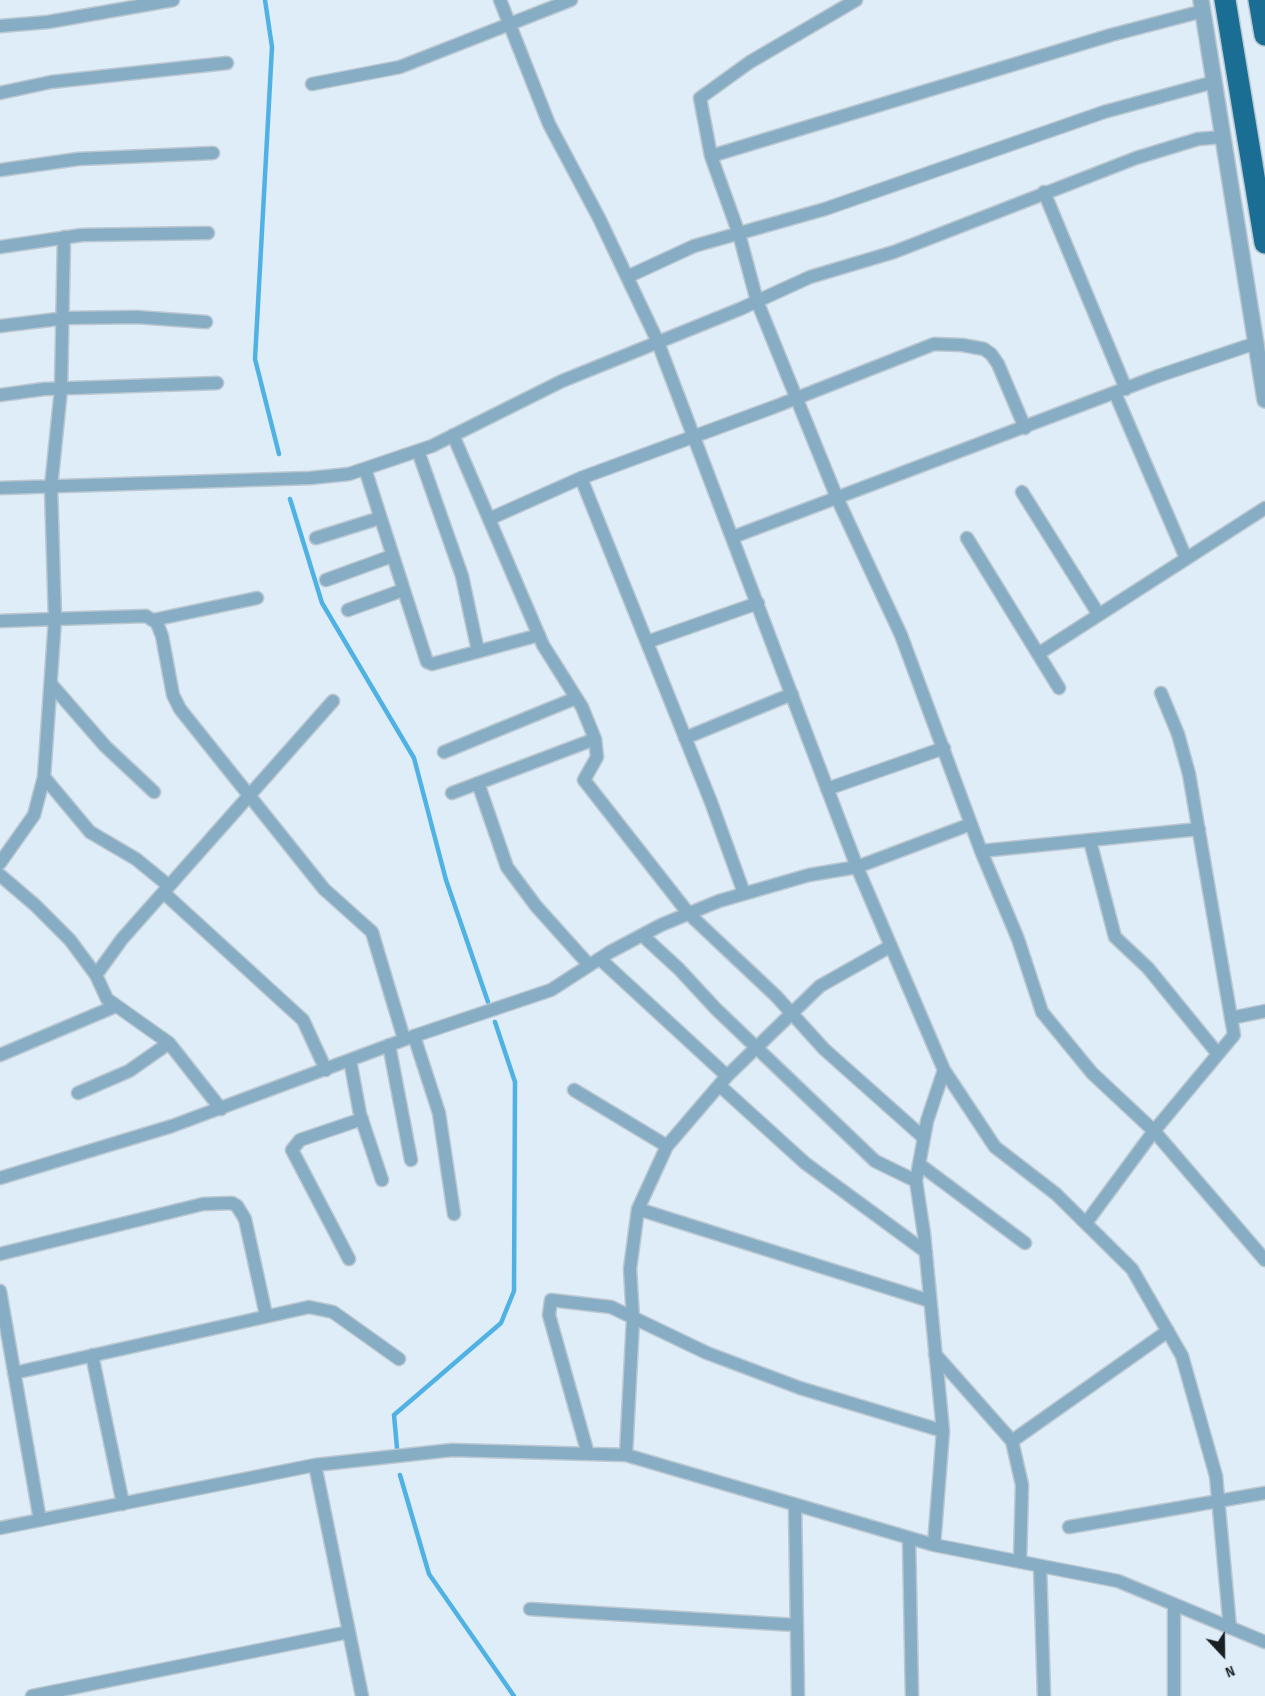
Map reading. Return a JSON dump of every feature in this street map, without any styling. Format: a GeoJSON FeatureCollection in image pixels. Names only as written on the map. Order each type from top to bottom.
{"type":"FeatureCollection","features":[{"type":"Feature","properties":{"kind":"highway"},"geometry":{"type":"LineString","coordinates":[[1226,0],[1265,243]]}},
{"type":"Feature","properties":{"kind":"highway"},"geometry":{"type":"LineString","coordinates":[[1259,0],[1265,35]]}},
{"type":"Feature","properties":{"kind":"street"},"geometry":{"type":"LineString","coordinates":[[0,26],[48,22],[173,0]]}},
{"type":"Feature","properties":{"kind":"street"},"geometry":{"type":"LineString","coordinates":[[500,0],[549,124],[657,340],[857,867],[944,1070],[995,1148],[1056,1194],[1132,1269],[1182,1356],[1215,1476],[1230,1628]]}},
{"type":"Feature","properties":{"kind":"street"},"geometry":{"type":"LineString","coordinates":[[312,84],[400,67],[571,0]]}},
{"type":"Feature","properties":{"kind":"street"},"geometry":{"type":"LineString","coordinates":[[856,0],[750,62],[700,98],[711,156],[739,234],[757,301],[837,498],[901,635],[981,851],[1018,939],[1042,1012],[1092,1073],[1154,1131],[1265,1260]]}},
{"type":"Feature","properties":{"kind":"street"},"geometry":{"type":"LineString","coordinates":[[711,156],[1111,36],[1202,6],[1265,400]]}},
{"type":"Feature","properties":{"kind":"street"},"geometry":{"type":"LineString","coordinates":[[0,93],[72,79],[227,63]]}},
{"type":"Feature","properties":{"kind":"street"},"geometry":{"type":"LineString","coordinates":[[627,276],[694,246],[825,209],[1104,112],[1214,82]]}},
{"type":"Feature","properties":{"kind":"street"},"geometry":{"type":"LineString","coordinates":[[0,488],[310,478],[349,474],[418,450],[562,381],[810,277],[894,252],[1136,158],[1198,140],[1223,137]]}},
{"type":"Feature","properties":{"kind":"street"},"geometry":{"type":"LineString","coordinates":[[0,170],[78,159],[213,153]]}},
{"type":"Feature","properties":{"kind":"street"},"geometry":{"type":"LineString","coordinates":[[1044,192],[1186,558]]}},
{"type":"Feature","properties":{"kind":"street"},"geometry":{"type":"LineString","coordinates":[[0,247],[64,237],[208,233]]}},
{"type":"Feature","properties":{"kind":"street"},"geometry":{"type":"LineString","coordinates":[[0,863],[34,815],[44,777],[55,620],[51,487],[61,389],[64,237]]}},
{"type":"Feature","properties":{"kind":"street"},"geometry":{"type":"LineString","coordinates":[[0,326],[63,318],[136,317],[206,322]]}},
{"type":"Feature","properties":{"kind":"street"},"geometry":{"type":"LineString","coordinates":[[733,537],[1120,391],[1256,343]]}},
{"type":"Feature","properties":{"kind":"street"},"geometry":{"type":"LineString","coordinates":[[489,519],[580,478],[795,399],[934,344],[984,349],[996,359],[1025,428]]}},
{"type":"Feature","properties":{"kind":"street"},"geometry":{"type":"LineString","coordinates":[[0,395],[61,389],[217,382]]}},
{"type":"Feature","properties":{"kind":"street"},"geometry":{"type":"LineString","coordinates":[[453,435],[539,635],[576,698],[595,739],[597,757],[584,780],[689,914],[792,1013],[840,1064],[924,1138]]}},
{"type":"Feature","properties":{"kind":"street"},"geometry":{"type":"LineString","coordinates":[[418,450],[462,576],[478,651]]}},
{"type":"Feature","properties":{"kind":"street"},"geometry":{"type":"LineString","coordinates":[[365,469],[427,662],[432,663],[539,635]]}},
{"type":"Feature","properties":{"kind":"street"},"geometry":{"type":"LineString","coordinates":[[580,478],[685,738],[744,893]]}},
{"type":"Feature","properties":{"kind":"street"},"geometry":{"type":"LineString","coordinates":[[1022,492],[1099,615]]}},
{"type":"Feature","properties":{"kind":"street"},"geometry":{"type":"LineString","coordinates":[[1038,654],[1265,508]]}},
{"type":"Feature","properties":{"kind":"street"},"geometry":{"type":"LineString","coordinates":[[316,538],[380,518]]}},
{"type":"Feature","properties":{"kind":"street"},"geometry":{"type":"LineString","coordinates":[[967,538],[1059,688]]}},
{"type":"Feature","properties":{"kind":"street"},"geometry":{"type":"LineString","coordinates":[[326,580],[392,556]]}},
{"type":"Feature","properties":{"kind":"street"},"geometry":{"type":"LineString","coordinates":[[348,610],[403,590]]}},
{"type":"Feature","properties":{"kind":"street"},"geometry":{"type":"LineString","coordinates":[[153,620],[257,598]]}},
{"type":"Feature","properties":{"kind":"street"},"geometry":{"type":"LineString","coordinates":[[647,642],[758,603]]}},
{"type":"Feature","properties":{"kind":"street"},"geometry":{"type":"LineString","coordinates":[[0,621],[146,616],[153,620],[162,636],[176,702],[248,797],[331,897],[372,932],[439,1113],[454,1214]]}},
{"type":"Feature","properties":{"kind":"street"},"geometry":{"type":"LineString","coordinates":[[51,684],[105,746],[154,792]]}},
{"type":"Feature","properties":{"kind":"street"},"geometry":{"type":"LineString","coordinates":[[1086,1223],[1154,1131],[1234,1035],[1198,830],[1178,734],[1161,693]]}},
{"type":"Feature","properties":{"kind":"street"},"geometry":{"type":"LineString","coordinates":[[685,738],[792,694]]}},
{"type":"Feature","properties":{"kind":"street"},"geometry":{"type":"LineString","coordinates":[[444,752],[576,698]]}},
{"type":"Feature","properties":{"kind":"street"},"geometry":{"type":"LineString","coordinates":[[96,975],[122,939],[333,701]]}},
{"type":"Feature","properties":{"kind":"street"},"geometry":{"type":"LineString","coordinates":[[452,793],[595,739]]}},
{"type":"Feature","properties":{"kind":"street"},"geometry":{"type":"LineString","coordinates":[[827,789],[944,748]]}},
{"type":"Feature","properties":{"kind":"street"},"geometry":{"type":"LineString","coordinates":[[44,777],[90,832],[136,859],[303,1020],[326,1070]]}},
{"type":"Feature","properties":{"kind":"street"},"geometry":{"type":"LineString","coordinates":[[478,783],[507,867],[536,906],[723,1081],[805,1163],[926,1252]]}},
{"type":"Feature","properties":{"kind":"street"},"geometry":{"type":"LineString","coordinates":[[0,1178],[172,1126],[409,1037],[551,990],[642,935],[744,893],[809,874],[857,867],[971,824]]}},
{"type":"Feature","properties":{"kind":"street"},"geometry":{"type":"LineString","coordinates":[[981,851],[1198,830]]}},
{"type":"Feature","properties":{"kind":"street"},"geometry":{"type":"LineString","coordinates":[[1090,842],[1115,937],[1148,968],[1218,1054]]}},
{"type":"Feature","properties":{"kind":"street"},"geometry":{"type":"LineString","coordinates":[[0,875],[35,905],[70,940],[96,975],[107,999],[169,1043],[221,1109]]}},
{"type":"Feature","properties":{"kind":"street"},"geometry":{"type":"LineString","coordinates":[[642,935],[875,1161],[916,1181]]}},
{"type":"Feature","properties":{"kind":"street"},"geometry":{"type":"LineString","coordinates":[[626,1455],[633,1319],[630,1269],[638,1209],[667,1146],[723,1081],[820,986],[891,946]]}},
{"type":"Feature","properties":{"kind":"street"},"geometry":{"type":"LineString","coordinates":[[0,1055],[116,1006]]}},
{"type":"Feature","properties":{"kind":"street"},"geometry":{"type":"LineString","coordinates":[[1231,1018],[1265,1011]]}},
{"type":"Feature","properties":{"kind":"street"},"geometry":{"type":"LineString","coordinates":[[78,1092],[129,1071],[169,1043]]}},
{"type":"Feature","properties":{"kind":"street"},"geometry":{"type":"LineString","coordinates":[[389,1045],[411,1160]]}},
{"type":"Feature","properties":{"kind":"street"},"geometry":{"type":"LineString","coordinates":[[350,1060],[362,1119],[382,1180]]}},
{"type":"Feature","properties":{"kind":"street"},"geometry":{"type":"LineString","coordinates":[[934,1545],[943,1431],[926,1252],[916,1181],[924,1138],[944,1070]]}},
{"type":"Feature","properties":{"kind":"street"},"geometry":{"type":"LineString","coordinates":[[574,1090],[667,1146]]}},
{"type":"Feature","properties":{"kind":"street"},"geometry":{"type":"LineString","coordinates":[[349,1259],[292,1150],[300,1140],[362,1119]]}},
{"type":"Feature","properties":{"kind":"street"},"geometry":{"type":"LineString","coordinates":[[919,1164],[1025,1243]]}},
{"type":"Feature","properties":{"kind":"street"},"geometry":{"type":"LineString","coordinates":[[0,1254],[203,1204],[232,1203],[237,1206],[245,1219],[266,1315]]}},
{"type":"Feature","properties":{"kind":"street"},"geometry":{"type":"LineString","coordinates":[[638,1209],[930,1301]]}},
{"type":"Feature","properties":{"kind":"street"},"geometry":{"type":"LineString","coordinates":[[0,1292],[40,1520]]}},
{"type":"Feature","properties":{"kind":"street"},"geometry":{"type":"LineString","coordinates":[[588,1454],[549,1315],[551,1300],[611,1307],[707,1353],[800,1388],[943,1431]]}},
{"type":"Feature","properties":{"kind":"street"},"geometry":{"type":"LineString","coordinates":[[14,1373],[309,1307],[323,1308],[333,1312],[399,1359]]}},
{"type":"Feature","properties":{"kind":"street"},"geometry":{"type":"LineString","coordinates":[[1012,1441],[1168,1331]]}},
{"type":"Feature","properties":{"kind":"street"},"geometry":{"type":"LineString","coordinates":[[935,1354],[1012,1441],[1022,1485],[1020,1562]]}},
{"type":"Feature","properties":{"kind":"street"},"geometry":{"type":"LineString","coordinates":[[92,1355],[123,1504]]}},
{"type":"Feature","properties":{"kind":"street"},"geometry":{"type":"LineString","coordinates":[[0,1528],[315,1465],[452,1450],[626,1455],[934,1545],[1118,1581],[1265,1642]]}},
{"type":"Feature","properties":{"kind":"street"},"geometry":{"type":"LineString","coordinates":[[315,1465],[363,1696]]}},
{"type":"Feature","properties":{"kind":"street"},"geometry":{"type":"LineString","coordinates":[[1069,1527],[1265,1493]]}},
{"type":"Feature","properties":{"kind":"street"},"geometry":{"type":"LineString","coordinates":[[795,1505],[798,1696]]}},
{"type":"Feature","properties":{"kind":"street"},"geometry":{"type":"LineString","coordinates":[[909,1538],[912,1696]]}},
{"type":"Feature","properties":{"kind":"street"},"geometry":{"type":"LineString","coordinates":[[1040,1566],[1044,1696]]}},
{"type":"Feature","properties":{"kind":"street"},"geometry":{"type":"LineString","coordinates":[[1174,1605],[1174,1696]]}},
{"type":"Feature","properties":{"kind":"street"},"geometry":{"type":"LineString","coordinates":[[530,1609],[796,1625]]}},
{"type":"Feature","properties":{"kind":"street"},"geometry":{"type":"LineString","coordinates":[[32,1696],[349,1632]]}},
{"type":"Feature","properties":{"kind":"waterway"},"geometry":{"type":"LineString","coordinates":[[265,0],[272,47],[255,359],[279,454]]}},
{"type":"Feature","properties":{"kind":"waterway"},"geometry":{"type":"LineString","coordinates":[[290,499],[322,603],[414,758],[446,880],[488,1002]]}},
{"type":"Feature","properties":{"kind":"waterway"},"geometry":{"type":"LineString","coordinates":[[397,1448],[394,1415],[501,1323],[514,1291],[515,1082],[495,1022]]}},
{"type":"Feature","properties":{"kind":"waterway"},"geometry":{"type":"LineString","coordinates":[[400,1475],[429,1574],[514,1696]]}}]}
